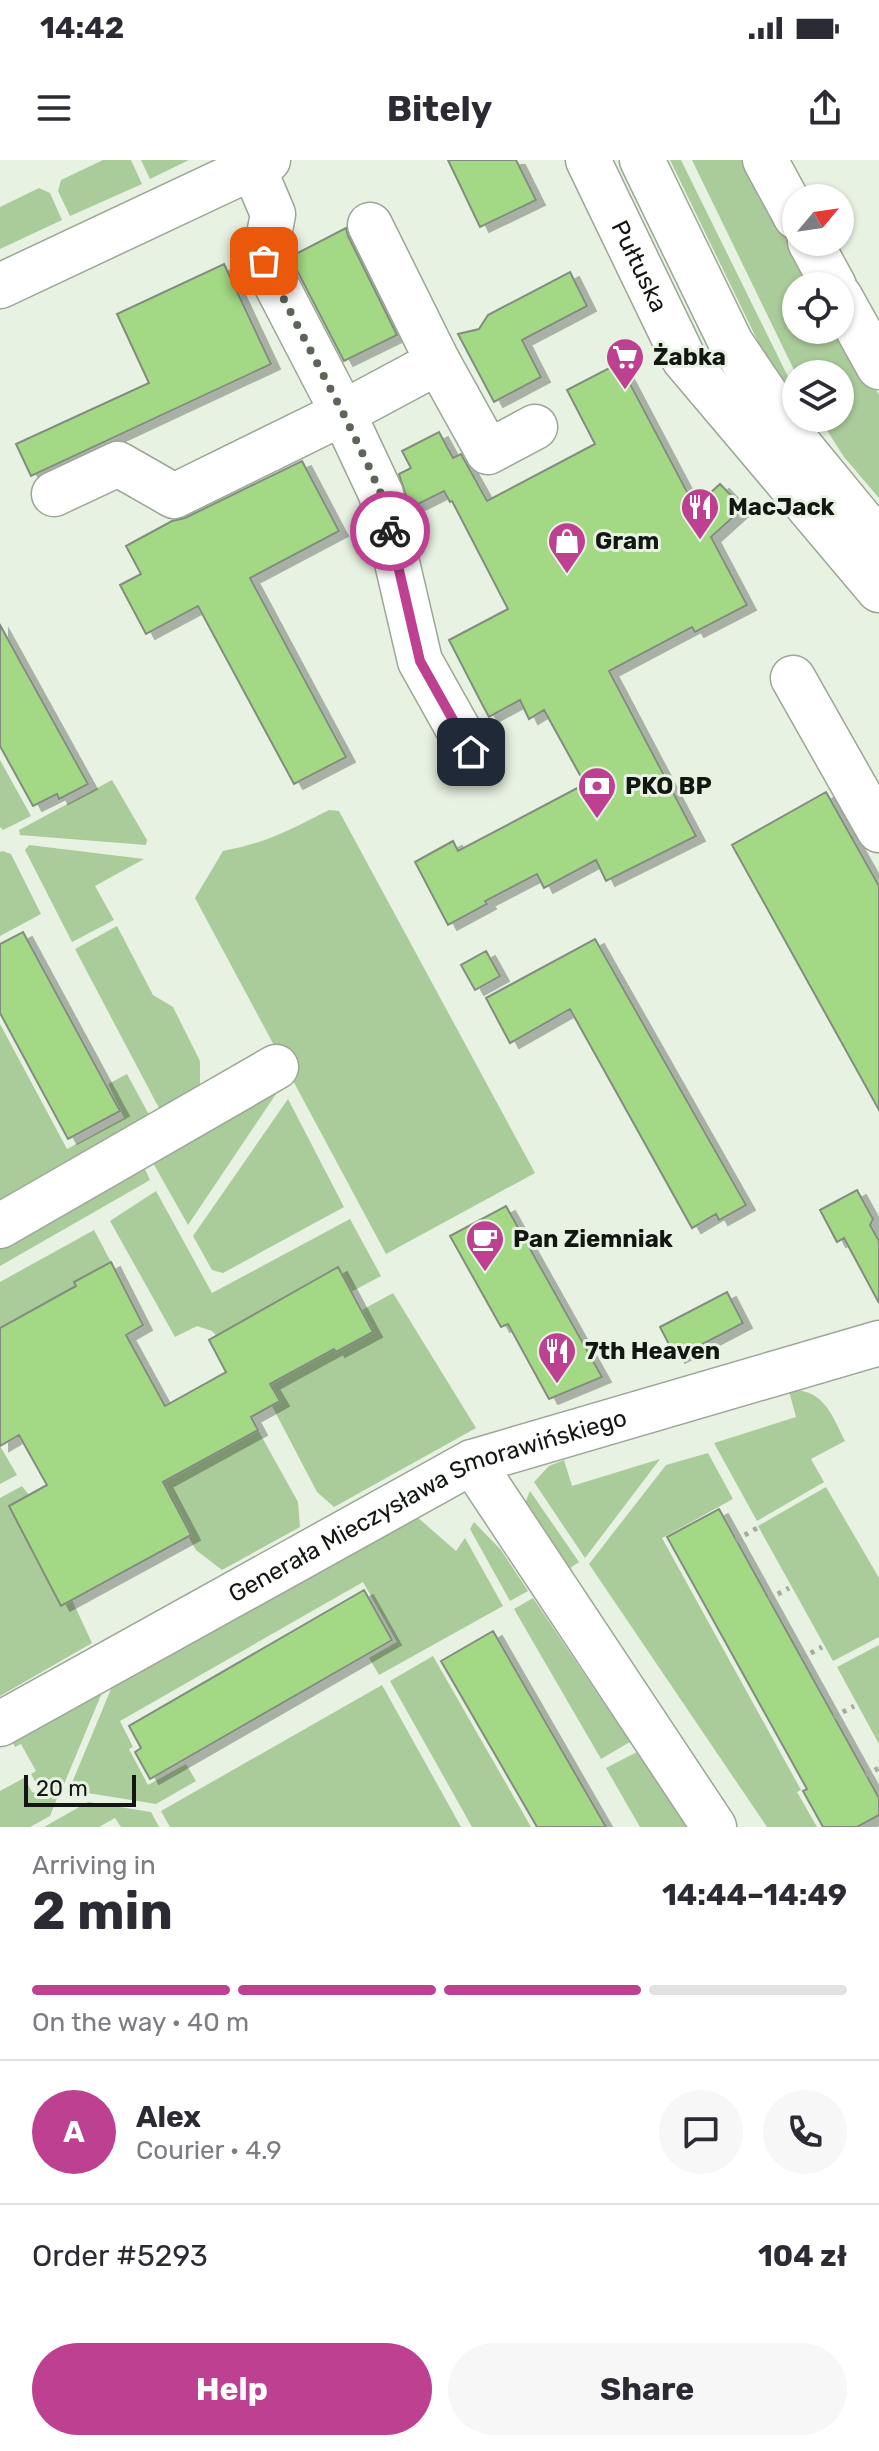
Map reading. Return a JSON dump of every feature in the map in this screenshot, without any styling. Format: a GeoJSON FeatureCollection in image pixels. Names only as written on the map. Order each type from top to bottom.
{"type":"FeatureCollection","features":[{"type":"Feature","properties":{"kind":"street","name":"Pułtuska"},"geometry":{"type":"LineString","coordinates":[[588,160],[684,359],[879,590]]}},
{"type":"Feature","properties":{"kind":"street","name":"Pułtuska"},"geometry":{"type":"LineString","coordinates":[[642,160],[731,343],[801,447],[879,542]]}},
{"type":"Feature","properties":{"kind":"street"},"geometry":{"type":"LineString","coordinates":[[765,160],[782,191]]}},
{"type":"Feature","properties":{"kind":"street"},"geometry":{"type":"LineString","coordinates":[[0,286],[260,164],[273,214],[264,261],[381,494],[420,661],[471,752]]}},
{"type":"Feature","properties":{"kind":"street"},"geometry":{"type":"LineString","coordinates":[[370,225],[438,362],[488,452],[535,427]]}},
{"type":"Feature","properties":{"kind":"street"},"geometry":{"type":"LineString","coordinates":[[854,322],[879,367]]}},
{"type":"Feature","properties":{"kind":"street"},"geometry":{"type":"LineString","coordinates":[[54,494],[118,464],[174,496],[343,413],[438,362]]}},
{"type":"Feature","properties":{"kind":"street"},"geometry":{"type":"LineString","coordinates":[[793,678],[879,830]]}},
{"type":"Feature","properties":{"kind":"street"},"geometry":{"type":"LineString","coordinates":[[0,1226],[276,1067]]}},
{"type":"Feature","properties":{"kind":"street","name":"Generała Mieczysława Smorawińskiego"},"geometry":{"type":"LineString","coordinates":[[0,1724],[472,1462],[879,1343]]}},
{"type":"Feature","properties":{"kind":"street"},"geometry":{"type":"LineString","coordinates":[[472,1462],[714,1827]]}},
{"type":"Feature","properties":{"kind":"path"},"geometry":{"type":"LineString","coordinates":[[736,1540],[757,1528]]}},
{"type":"Feature","properties":{"kind":"path"},"geometry":{"type":"LineString","coordinates":[[769,1599],[789,1588]]}},
{"type":"Feature","properties":{"kind":"path"},"geometry":{"type":"LineString","coordinates":[[802,1658],[822,1647]]}},
{"type":"Feature","properties":{"kind":"path"},"geometry":{"type":"LineString","coordinates":[[834,1717],[854,1706]]}},
{"type":"Feature","properties":{"kind":"path"},"geometry":{"type":"LineString","coordinates":[[866,1775],[879,1768]]}},
{"type":"Feature","properties":{"kind":"green space"},"geometry":{"type":"Polygon","coordinates":[[[103,160],[131,160],[142,184],[70,216],[58,191],[61,180],[103,160]]]}},
{"type":"Feature","properties":{"kind":"green space"},"geometry":{"type":"Polygon","coordinates":[[[141,160],[189,160],[150,179],[141,160]]]}},
{"type":"Feature","properties":{"kind":"green space"},"geometry":{"type":"Polygon","coordinates":[[[670,160],[681,160],[782,365],[782,391],[670,160]]]}},
{"type":"Feature","properties":{"kind":"green space"},"geometry":{"type":"Polygon","coordinates":[[[692,160],[749,160],[782,220],[782,256],[802,256],[810,272],[782,272],[782,344],[850,344],[879,395],[879,498],[844,457],[828,432],[854,432],[854,360],[789,360],[692,160]]]}},
{"type":"Feature","properties":{"kind":"green space"},"geometry":{"type":"Polygon","coordinates":[[[39,188],[50,193],[62,220],[0,249],[0,207],[39,188]]]}},
{"type":"Feature","properties":{"kind":"green space"},"geometry":{"type":"Polygon","coordinates":[[[809,432],[819,432],[843,469],[809,432]]]}},
{"type":"Feature","properties":{"kind":"green space"},"geometry":{"type":"Polygon","coordinates":[[[0,760],[31,816],[3,830],[0,827],[0,760]]]}},
{"type":"Feature","properties":{"kind":"green space"},"geometry":{"type":"Polygon","coordinates":[[[112,780],[147,840],[146,845],[20,835],[19,830],[112,780]]]}},
{"type":"Feature","properties":{"kind":"green space"},"geometry":{"type":"Polygon","coordinates":[[[329,810],[339,811],[535,1173],[386,1254],[195,898],[223,851],[265,840],[329,810]]]}},
{"type":"Feature","properties":{"kind":"green space"},"geometry":{"type":"Polygon","coordinates":[[[29,845],[144,859],[95,886],[114,920],[72,942],[25,850],[29,845]]]}},
{"type":"Feature","properties":{"kind":"green space"},"geometry":{"type":"Polygon","coordinates":[[[0,852],[11,854],[41,914],[0,936],[0,852]]]}},
{"type":"Feature","properties":{"kind":"green space"},"geometry":{"type":"Polygon","coordinates":[[[117,926],[153,995],[173,1007],[200,1061],[200,1087],[169,1127],[75,949],[117,926]]]}},
{"type":"Feature","properties":{"kind":"green space"},"geometry":{"type":"Polygon","coordinates":[[[0,1024],[67,1149],[124,1118],[108,1084],[127,1074],[154,1124],[0,1208],[0,1024]]]}},
{"type":"Feature","properties":{"kind":"green space"},"geometry":{"type":"Polygon","coordinates":[[[278,1091],[188,1225],[152,1161],[278,1091]]]}},
{"type":"Feature","properties":{"kind":"green space"},"geometry":{"type":"Polygon","coordinates":[[[288,1099],[344,1207],[223,1273],[212,1270],[193,1236],[288,1099]]]}},
{"type":"Feature","properties":{"kind":"green space"},"geometry":{"type":"Polygon","coordinates":[[[143,1165],[150,1180],[0,1266],[0,1248],[143,1165]]]}},
{"type":"Feature","properties":{"kind":"green space"},"geometry":{"type":"Polygon","coordinates":[[[156,1191],[212,1293],[350,1219],[381,1276],[351,1292],[337,1268],[305,1285],[317,1309],[217,1336],[197,1326],[175,1337],[110,1221],[156,1191]]]}},
{"type":"Feature","properties":{"kind":"green space"},"geometry":{"type":"Polygon","coordinates":[[[94,1230],[111,1262],[75,1282],[76,1286],[0,1328],[0,1282],[94,1230]]]}},
{"type":"Feature","properties":{"kind":"green space"},"geometry":{"type":"Polygon","coordinates":[[[393,1293],[476,1428],[334,1507],[317,1492],[272,1406],[279,1401],[270,1384],[334,1349],[336,1352],[373,1332],[362,1310],[393,1293]]]}},
{"type":"Feature","properties":{"kind":"green space"},"geometry":{"type":"Polygon","coordinates":[[[789,1391],[804,1391],[820,1400],[845,1441],[811,1459],[824,1482],[757,1521],[714,1443],[796,1417],[789,1391]]]}},
{"type":"Feature","properties":{"kind":"green space"},"geometry":{"type":"Polygon","coordinates":[[[258,1430],[298,1502],[300,1527],[222,1570],[196,1550],[188,1536],[191,1534],[163,1482],[258,1430]]]}},
{"type":"Feature","properties":{"kind":"green space"},"geometry":{"type":"Polygon","coordinates":[[[0,1446],[17,1475],[0,1484],[0,1446]]]}},
{"type":"Feature","properties":{"kind":"green space"},"geometry":{"type":"Polygon","coordinates":[[[708,1453],[733,1499],[662,1538],[801,1790],[797,1792],[817,1827],[767,1827],[589,1564],[666,1465],[708,1453]]]}},
{"type":"Feature","properties":{"kind":"green space"},"geometry":{"type":"Polygon","coordinates":[[[660,1459],[585,1558],[534,1482],[549,1466],[564,1460],[572,1486],[660,1459]]]}},
{"type":"Feature","properties":{"kind":"green space"},"geometry":{"type":"Polygon","coordinates":[[[22,1486],[29,1495],[32,1552],[61,1606],[72,1600],[92,1643],[0,1696],[0,1498],[22,1486]]]}},
{"type":"Feature","properties":{"kind":"green space"},"geometry":{"type":"Polygon","coordinates":[[[826,1487],[879,1578],[879,1637],[833,1661],[758,1526],[826,1487]]]}},
{"type":"Feature","properties":{"kind":"green space"},"geometry":{"type":"Polygon","coordinates":[[[530,1491],[579,1562],[563,1573],[525,1503],[530,1491]]]}},
{"type":"Feature","properties":{"kind":"green space"},"geometry":{"type":"Polygon","coordinates":[[[408,1509],[456,1551],[465,1538],[503,1606],[379,1675],[369,1658],[397,1642],[363,1582],[120,1721],[133,1747],[129,1749],[148,1785],[186,1764],[196,1781],[156,1804],[69,1790],[116,1677],[408,1509]]]}},
{"type":"Feature","properties":{"kind":"green space"},"geometry":{"type":"Polygon","coordinates":[[[474,1522],[501,1550],[528,1591],[510,1601],[470,1529],[474,1522]]]}},
{"type":"Feature","properties":{"kind":"green space"},"geometry":{"type":"Polygon","coordinates":[[[533,1598],[630,1742],[601,1759],[514,1609],[533,1598]]]}},
{"type":"Feature","properties":{"kind":"green space"},"geometry":{"type":"Polygon","coordinates":[[[879,1645],[879,1744],[837,1667],[879,1645]]]}},
{"type":"Feature","properties":{"kind":"green space"},"geometry":{"type":"Polygon","coordinates":[[[433,1656],[531,1827],[472,1827],[390,1681],[433,1656]]]}},
{"type":"Feature","properties":{"kind":"green space"},"geometry":{"type":"Polygon","coordinates":[[[106,1683],[62,1789],[37,1785],[31,1774],[36,1771],[21,1744],[15,1747],[10,1738],[106,1683]]]}},
{"type":"Feature","properties":{"kind":"green space"},"geometry":{"type":"Polygon","coordinates":[[[382,1685],[461,1827],[170,1827],[161,1811],[382,1685]]]}},
{"type":"Feature","properties":{"kind":"green space"},"geometry":{"type":"Polygon","coordinates":[[[637,1752],[687,1827],[640,1827],[606,1768],[637,1752]]]}},
{"type":"Feature","properties":{"kind":"green space"},"geometry":{"type":"Polygon","coordinates":[[[24,1778],[32,1792],[58,1796],[50,1816],[30,1827],[0,1827],[0,1791],[24,1778]]]}},
{"type":"Feature","properties":{"kind":"green space"},"geometry":{"type":"Polygon","coordinates":[[[88,1802],[151,1812],[159,1827],[121,1827],[115,1818],[99,1827],[44,1827],[88,1802]]]}},
{"type":"Feature","properties":{"kind":"building"},"geometry":{"type":"Polygon","coordinates":[[[448,160],[516,160],[536,200],[480,227],[448,160]]]}},
{"type":"Feature","properties":{"kind":"building"},"geometry":{"type":"Polygon","coordinates":[[[346,228],[397,335],[344,361],[290,257],[346,228]]]}},
{"type":"Feature","properties":{"kind":"building"},"geometry":{"type":"Polygon","coordinates":[[[224,264],[271,364],[31,476],[16,444],[149,383],[117,314],[224,264]]]}},
{"type":"Feature","properties":{"kind":"building"},"geometry":{"type":"Polygon","coordinates":[[[570,272],[587,306],[522,340],[541,377],[494,402],[458,334],[479,329],[488,315],[570,272]]]}},
{"type":"Feature","properties":{"kind":"building"},"geometry":{"type":"Polygon","coordinates":[[[619,363],[695,507],[720,484],[743,508],[711,537],[747,605],[695,632],[692,627],[609,671],[696,836],[606,881],[596,860],[544,888],[537,874],[485,901],[487,904],[448,925],[415,862],[453,841],[458,851],[585,784],[544,710],[529,719],[520,700],[489,717],[449,640],[508,609],[444,491],[410,508],[399,474],[411,468],[402,451],[439,432],[453,458],[461,454],[487,501],[595,444],[567,390],[619,363]]]}},
{"type":"Feature","properties":{"kind":"building"},"geometry":{"type":"Polygon","coordinates":[[[302,461],[339,531],[250,578],[346,757],[294,784],[198,606],[146,634],[120,585],[141,574],[126,546],[172,521],[185,518],[302,461]]]}},
{"type":"Feature","properties":{"kind":"building"},"geometry":{"type":"Polygon","coordinates":[[[0,625],[88,784],[59,799],[57,794],[33,806],[0,746],[0,625]]]}},
{"type":"Feature","properties":{"kind":"building"},"geometry":{"type":"Polygon","coordinates":[[[826,792],[879,886],[879,1110],[732,845],[826,792]]]}},
{"type":"Feature","properties":{"kind":"building"},"geometry":{"type":"Polygon","coordinates":[[[23,932],[120,1111],[68,1139],[0,1013],[0,944],[23,932]]]}},
{"type":"Feature","properties":{"kind":"building"},"geometry":{"type":"Polygon","coordinates":[[[595,939],[746,1205],[719,1220],[716,1214],[692,1228],[570,1009],[510,1043],[486,998],[595,939]]]}},
{"type":"Feature","properties":{"kind":"building"},"geometry":{"type":"Polygon","coordinates":[[[486,951],[500,976],[475,990],[461,965],[486,951]]]}},
{"type":"Feature","properties":{"kind":"building"},"geometry":{"type":"Polygon","coordinates":[[[857,1190],[873,1219],[870,1225],[879,1241],[879,1303],[844,1238],[837,1242],[820,1210],[857,1190]]]}},
{"type":"Feature","properties":{"kind":"building"},"geometry":{"type":"Polygon","coordinates":[[[506,1206],[602,1377],[549,1399],[508,1324],[501,1327],[450,1236],[506,1206]]]}},
{"type":"Feature","properties":{"kind":"building"},"geometry":{"type":"Polygon","coordinates":[[[111,1262],[143,1325],[126,1335],[165,1406],[226,1372],[209,1340],[338,1267],[373,1332],[336,1352],[334,1349],[270,1384],[280,1401],[251,1417],[258,1430],[163,1482],[191,1535],[61,1606],[9,1506],[47,1485],[19,1435],[0,1446],[0,1328],[76,1286],[74,1282],[111,1262]]]}},
{"type":"Feature","properties":{"kind":"building"},"geometry":{"type":"Polygon","coordinates":[[[727,1292],[743,1323],[676,1358],[660,1327],[727,1292]]]}},
{"type":"Feature","properties":{"kind":"building"},"geometry":{"type":"Polygon","coordinates":[[[719,1509],[879,1798],[879,1815],[857,1827],[823,1827],[803,1791],[807,1789],[667,1537],[719,1509]]]}},
{"type":"Feature","properties":{"kind":"building"},"geometry":{"type":"Polygon","coordinates":[[[364,1590],[392,1640],[150,1779],[135,1752],[141,1748],[129,1726],[364,1590]]]}},
{"type":"Feature","properties":{"kind":"building"},"geometry":{"type":"Polygon","coordinates":[[[493,1631],[606,1827],[537,1827],[441,1661],[493,1631]]]}},
{"type":"Feature","properties":{"kind":"way so far"},"geometry":{"type":"LineString","coordinates":[[264,261],[369,467],[381,494],[390,531]]}},
{"type":"Feature","properties":{"kind":"place","name":"Żabka"},"geometry":{"type":"Point","coordinates":[625,391]}},
{"type":"Feature","properties":{"kind":"place","name":"MacJack"},"geometry":{"type":"Point","coordinates":[700,541]}},
{"type":"Feature","properties":{"kind":"place","name":"Gram"},"geometry":{"type":"Point","coordinates":[567,575]}},
{"type":"Feature","properties":{"kind":"place","name":"PKO BP"},"geometry":{"type":"Point","coordinates":[597,820]}},
{"type":"Feature","properties":{"kind":"place","name":"Pan Ziemniak"},"geometry":{"type":"Point","coordinates":[485,1273]}},
{"type":"Feature","properties":{"kind":"place","name":"7th Heaven"},"geometry":{"type":"Point","coordinates":[557,1385]}},
{"type":"Feature","properties":{"kind":"route"},"geometry":{"type":"LineString","coordinates":[[390,531],[420,661],[471,752]]}}]}
